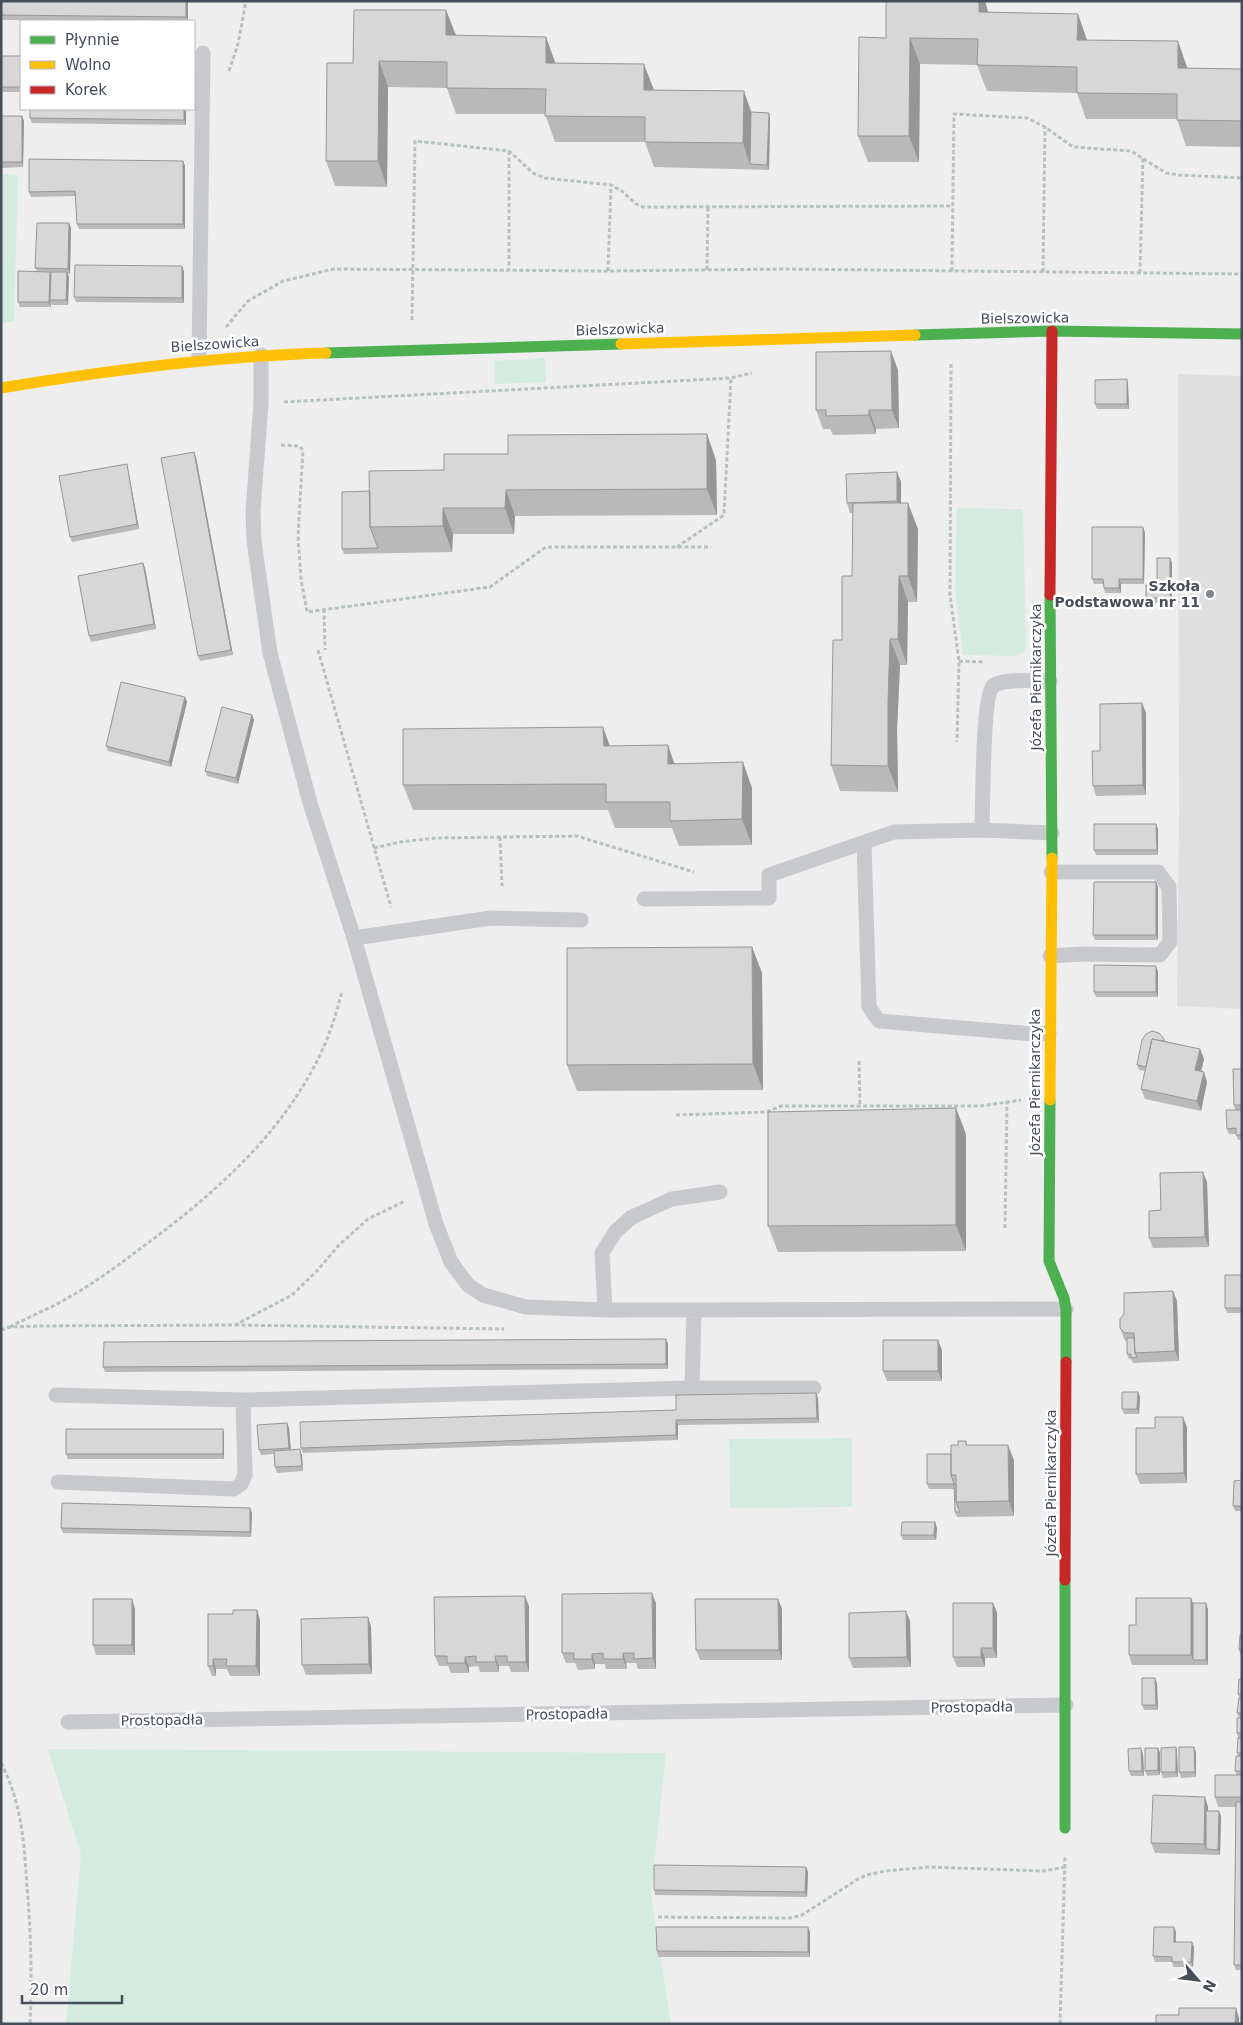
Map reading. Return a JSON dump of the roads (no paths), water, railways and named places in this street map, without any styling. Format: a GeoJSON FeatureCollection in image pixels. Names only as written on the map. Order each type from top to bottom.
{"type":"FeatureCollection","features":[{"type":"Feature","properties":{"kind":"street","name":"Bielszowicka"},"geometry":{"type":"LineString","coordinates":[[1,388],[116,369],[199,359],[261,355],[1052,331],[1242,334]]}},
{"type":"Feature","properties":{"kind":"street","name":"Józefa Piernikarczyka"},"geometry":{"type":"LineString","coordinates":[[1052,331],[1050,681],[1052,872],[1049,1033],[1049,1262],[1064,1298],[1066,1309],[1065,1828]]}},
{"type":"Feature","properties":{"kind":"lane"},"geometry":{"type":"LineString","coordinates":[[199,359],[203,53]]}},
{"type":"Feature","properties":{"kind":"lane"},"geometry":{"type":"LineString","coordinates":[[261,355],[261,403],[253,512],[254,541],[270,652],[310,803],[354,938],[436,1224],[451,1262],[468,1285],[484,1295],[526,1307],[605,1310],[1066,1309]]}},
{"type":"Feature","properties":{"kind":"lane"},"geometry":{"type":"LineString","coordinates":[[982,830],[986,710],[991,688],[1009,681],[1050,681]]}},
{"type":"Feature","properties":{"kind":"lane"},"geometry":{"type":"LineString","coordinates":[[644,899],[769,898],[769,875],[894,832],[982,830],[1052,833]]}},
{"type":"Feature","properties":{"kind":"lane"},"geometry":{"type":"LineString","coordinates":[[864,843],[869,1007],[874,1017],[879,1021],[1033,1034],[1049,1033]]}},
{"type":"Feature","properties":{"kind":"lane"},"geometry":{"type":"LineString","coordinates":[[1050,956],[1082,954],[1160,955],[1170,942],[1169,887],[1158,872],[1052,872]]}},
{"type":"Feature","properties":{"kind":"lane"},"geometry":{"type":"LineString","coordinates":[[354,938],[491,918],[582,920]]}},
{"type":"Feature","properties":{"kind":"lane"},"geometry":{"type":"LineString","coordinates":[[605,1310],[602,1253],[616,1232],[632,1217],[672,1199],[720,1192]]}},
{"type":"Feature","properties":{"kind":"lane"},"geometry":{"type":"LineString","coordinates":[[692,1388],[694,1310]]}},
{"type":"Feature","properties":{"kind":"lane"},"geometry":{"type":"LineString","coordinates":[[56,1395],[243,1400],[692,1388],[814,1388]]}},
{"type":"Feature","properties":{"kind":"lane"},"geometry":{"type":"LineString","coordinates":[[58,1482],[234,1489],[241,1484],[245,1475],[243,1400]]}},
{"type":"Feature","properties":{"kind":"lane","name":"Prostopadła"},"geometry":{"type":"LineString","coordinates":[[68,1722],[1066,1705]]}},
{"type":"Feature","properties":{"kind":"place","name":"Szkoła Podstawowa nr 11"},"geometry":{"type":"Point","coordinates":[1210,594]}}]}
